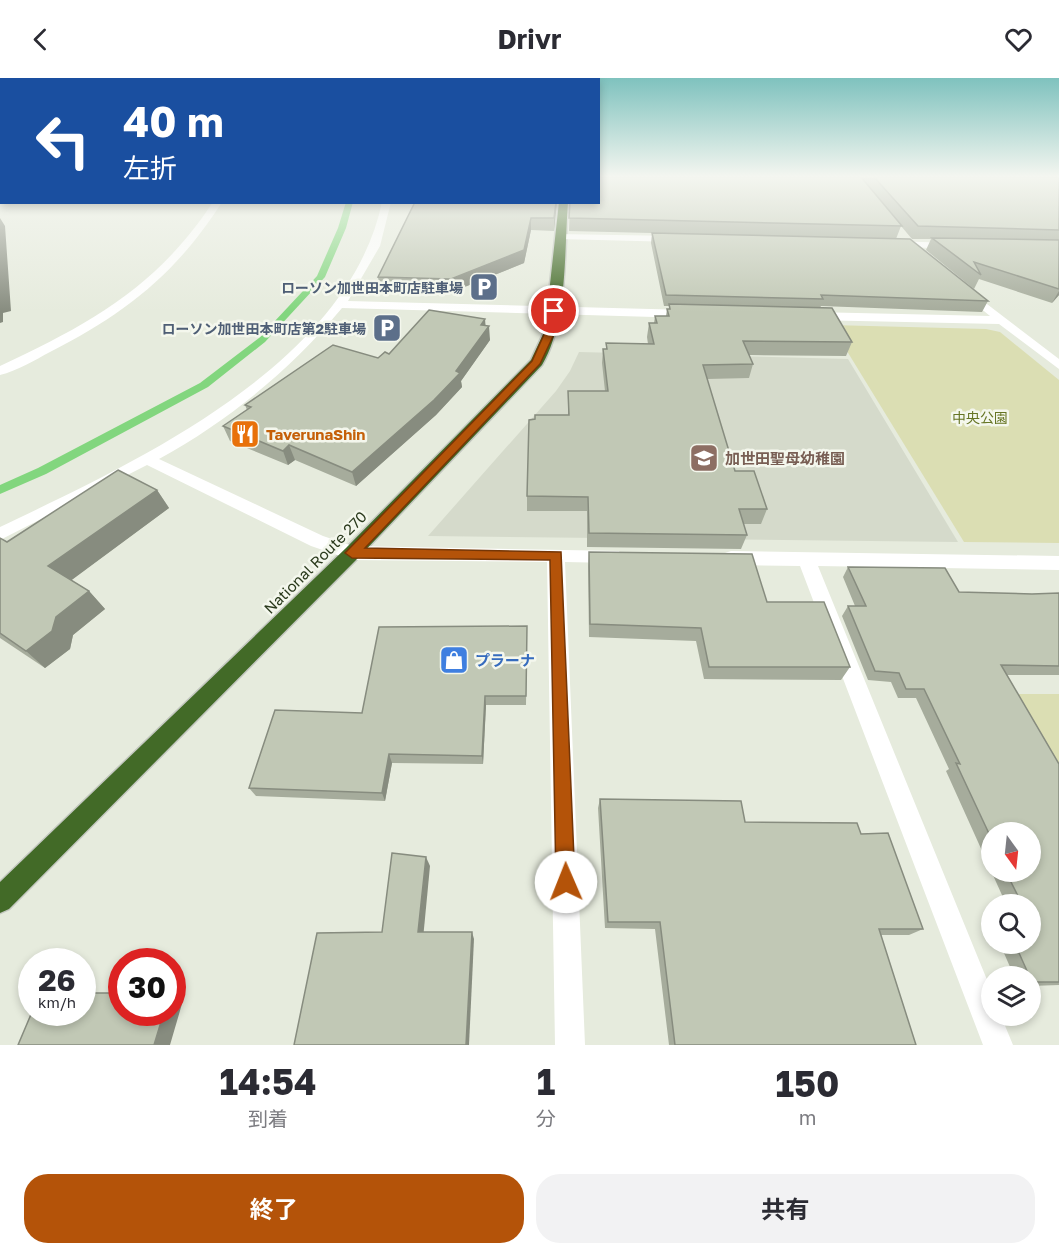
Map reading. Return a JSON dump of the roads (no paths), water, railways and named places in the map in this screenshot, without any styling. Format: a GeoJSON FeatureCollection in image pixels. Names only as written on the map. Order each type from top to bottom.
{"type":"FeatureCollection","features":[{"type":"Feature","properties":{"kind":"highway","name":"National Route 270"},"geometry":{"type":"LineString","coordinates":[[0,900],[352,553],[537,362],[551,330],[561,222]]}},
{"type":"Feature","properties":{"kind":"street"},"geometry":{"type":"LineString","coordinates":[[0,371],[97,324],[131,300],[193,242],[205,222]]}},
{"type":"Feature","properties":{"kind":"street"},"geometry":{"type":"LineString","coordinates":[[0,534],[147,459],[221,413],[278,369],[340,304],[376,245],[382,222]]}},
{"type":"Feature","properties":{"kind":"street"},"geometry":{"type":"LineString","coordinates":[[559,236],[686,239]]}},
{"type":"Feature","properties":{"kind":"street"},"geometry":{"type":"LineString","coordinates":[[885,244],[906,241],[967,246]]}},
{"type":"Feature","properties":{"kind":"street"},"geometry":{"type":"LineString","coordinates":[[906,241],[928,260]]}},
{"type":"Feature","properties":{"kind":"street"},"geometry":{"type":"LineString","coordinates":[[956,282],[1059,365]]}},
{"type":"Feature","properties":{"kind":"street"},"geometry":{"type":"LineString","coordinates":[[340,304],[698,314]]}},
{"type":"Feature","properties":{"kind":"street"},"geometry":{"type":"LineString","coordinates":[[803,316],[1002,320]]}},
{"type":"Feature","properties":{"kind":"street"},"geometry":{"type":"LineString","coordinates":[[147,459],[317,541],[352,553],[628,556]]}},
{"type":"Feature","properties":{"kind":"street"},"geometry":{"type":"LineString","coordinates":[[556,555],[570,1045]]}},
{"type":"Feature","properties":{"kind":"street"},"geometry":{"type":"LineString","coordinates":[[712,558],[1059,563]]}},
{"type":"Feature","properties":{"kind":"street"},"geometry":{"type":"LineString","coordinates":[[807,560],[998,1045]]}},
{"type":"Feature","properties":{"kind":"waterway"},"geometry":{"type":"LineString","coordinates":[[0,490],[42,471],[204,385],[262,340],[321,277],[344,222]]}},
{"type":"Feature","properties":{"kind":"place","name":"ローソン加世田本町店駐車場"},"geometry":{"type":"Point","coordinates":[484,287]}},
{"type":"Feature","properties":{"kind":"place","name":"ローソン加世田本町店第2駐車場"},"geometry":{"type":"Point","coordinates":[387,328]}},
{"type":"Feature","properties":{"kind":"place","name":"TaverunaShin"},"geometry":{"type":"Point","coordinates":[245,434]}},
{"type":"Feature","properties":{"kind":"place","name":"加世田聖母幼稚園"},"geometry":{"type":"Point","coordinates":[704,458]}},
{"type":"Feature","properties":{"kind":"place","name":"プラーナ"},"geometry":{"type":"Point","coordinates":[454,660]}},
{"type":"Feature","properties":{"kind":"park label","name":"中央公園"},"geometry":{"type":"Point","coordinates":[980,417]}}]}
